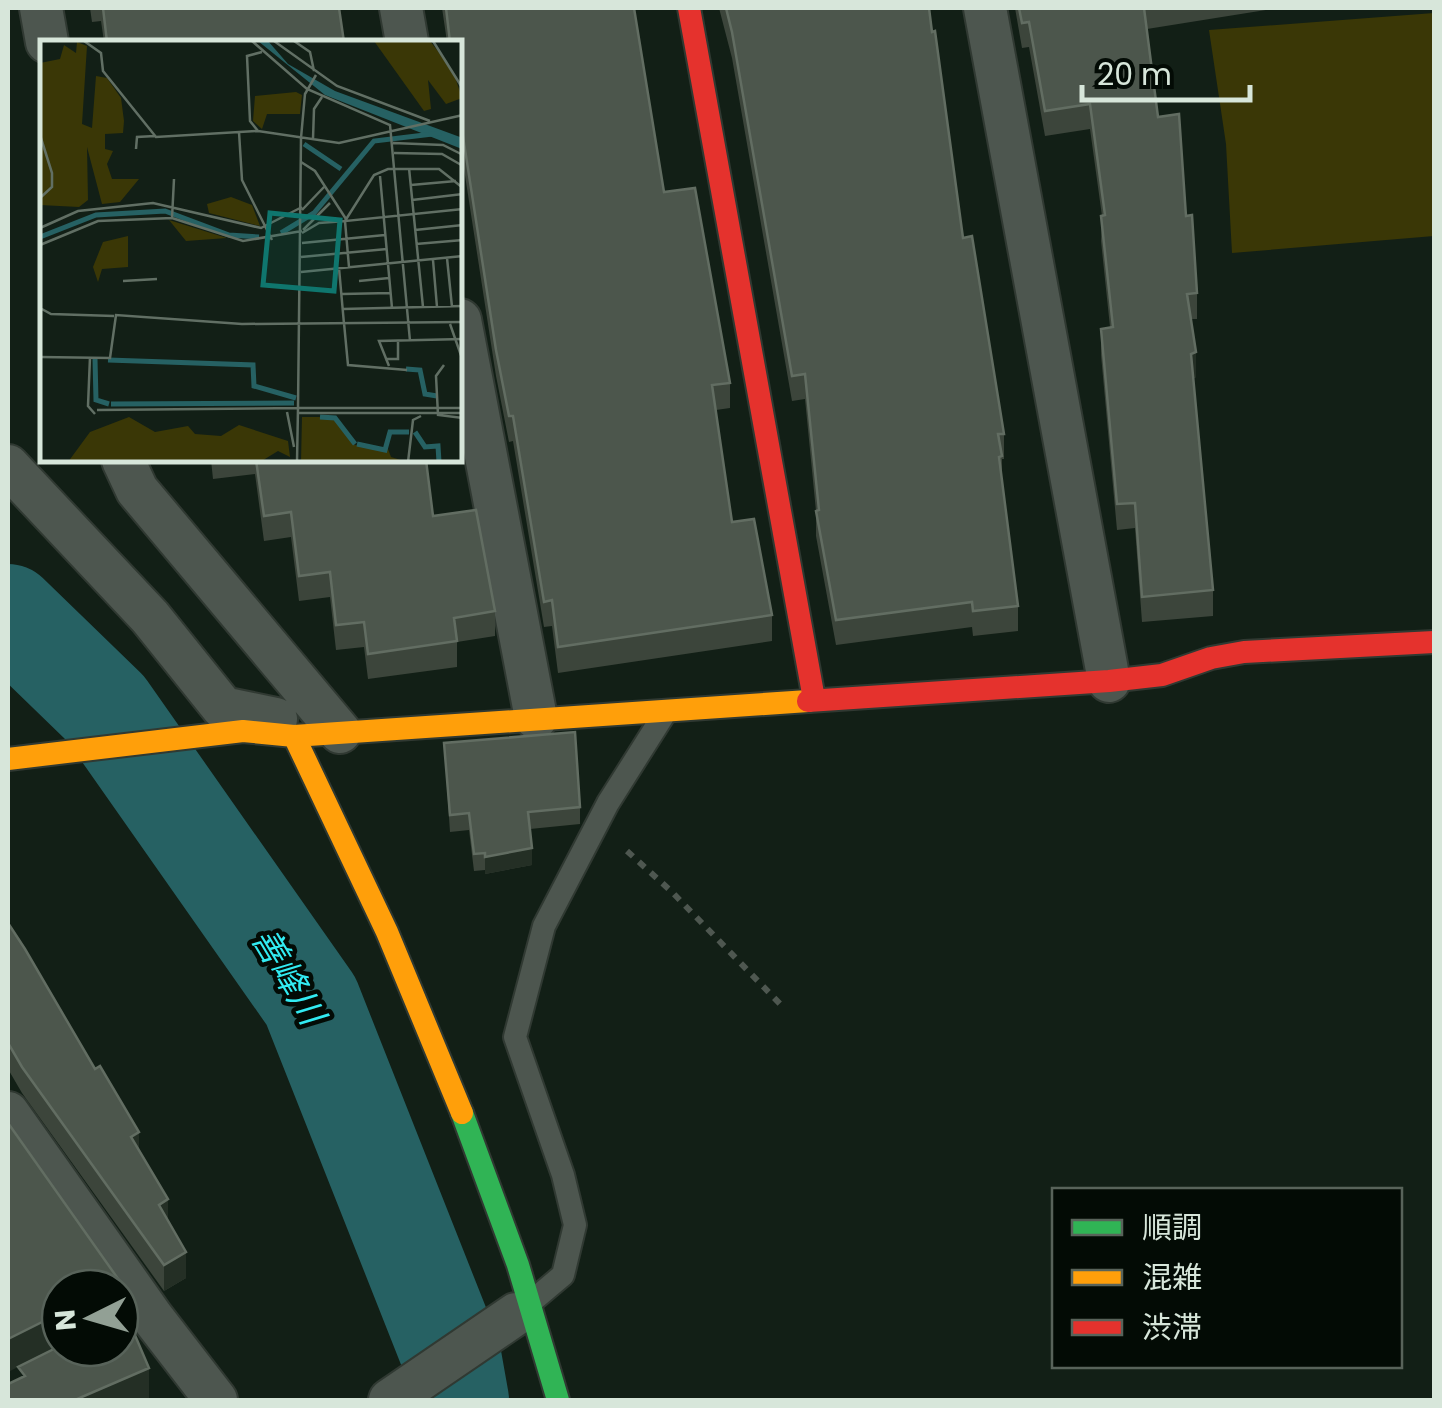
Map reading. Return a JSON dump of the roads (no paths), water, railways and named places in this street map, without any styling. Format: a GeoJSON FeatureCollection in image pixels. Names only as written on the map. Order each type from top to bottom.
{"type":"FeatureCollection","features":[{"type":"Feature","properties":{"kind":"street"},"geometry":{"type":"LineString","coordinates":[[42,8],[47,40]]}},
{"type":"Feature","properties":{"kind":"street"},"geometry":{"type":"LineString","coordinates":[[401,8],[408,40]]}},
{"type":"Feature","properties":{"kind":"street"},"geometry":{"type":"LineString","coordinates":[[689,8],[814,698]]}},
{"type":"Feature","properties":{"kind":"street"},"geometry":{"type":"LineString","coordinates":[[985,8],[1109,681]]}},
{"type":"Feature","properties":{"kind":"street"},"geometry":{"type":"LineString","coordinates":[[462,330],[536,718]]}},
{"type":"Feature","properties":{"kind":"street"},"geometry":{"type":"LineString","coordinates":[[124,462],[137,490],[340,732]]}},
{"type":"Feature","properties":{"kind":"street"},"geometry":{"type":"LineString","coordinates":[[8,466],[150,618],[223,708],[340,732]]}},
{"type":"Feature","properties":{"kind":"street"},"geometry":{"type":"LineString","coordinates":[[8,759],[243,731],[294,736],[1109,681],[1162,675],[1211,658],[1244,652],[1434,642]]}},
{"type":"Feature","properties":{"kind":"street"},"geometry":{"type":"LineString","coordinates":[[294,736],[394,942],[484,1168],[524,1308],[558,1400]]}},
{"type":"Feature","properties":{"kind":"street"},"geometry":{"type":"LineString","coordinates":[[8,1113],[144,1321],[216,1400]]}},
{"type":"Feature","properties":{"kind":"street"},"geometry":{"type":"LineString","coordinates":[[390,1400],[524,1308]]}},
{"type":"Feature","properties":{"kind":"lane"},"geometry":{"type":"LineString","coordinates":[[524,1308],[563,1275],[575,1226],[564,1174],[515,1036],[544,926],[596,824],[667,709]]}},
{"type":"Feature","properties":{"kind":"waterway","name":"善峰川"},"geometry":{"type":"LineString","coordinates":[[8,614],[106,709],[311,1001],[451,1355],[459,1400]]}}]}
